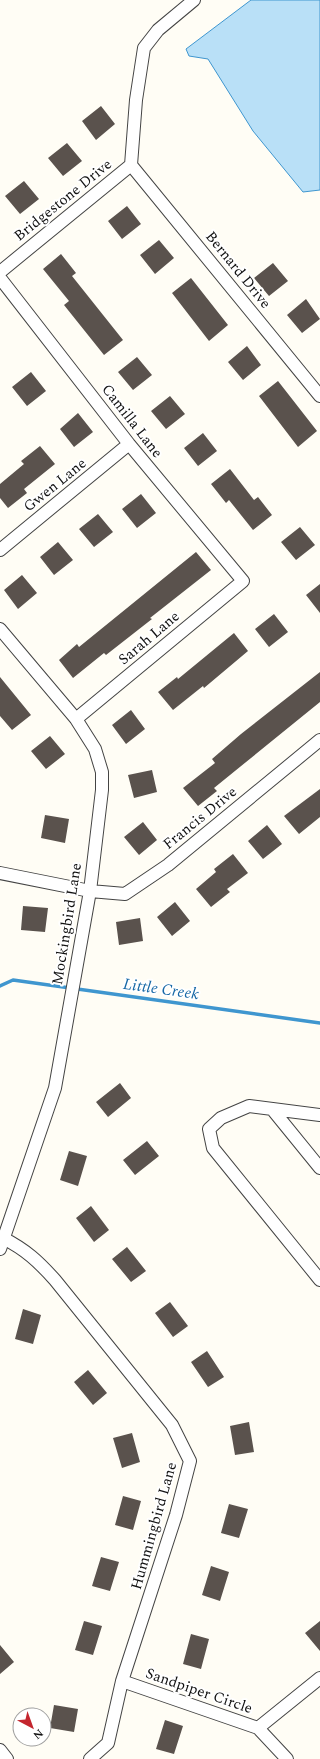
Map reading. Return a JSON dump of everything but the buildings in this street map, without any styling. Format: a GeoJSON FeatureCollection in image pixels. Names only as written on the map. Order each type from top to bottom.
{"type":"FeatureCollection","features":[{"type":"Feature","properties":{"kind":"street","name":"Bridgestone Drive"},"geometry":{"type":"LineString","coordinates":[[0,272],[131,165],[136,100],[144,48],[158,30],[194,0]]}},
{"type":"Feature","properties":{"kind":"street","name":"Bernard Drive"},"geometry":{"type":"LineString","coordinates":[[131,165],[320,396]]}},
{"type":"Feature","properties":{"kind":"street","name":"Camilla Lane"},"geometry":{"type":"LineString","coordinates":[[0,278],[129,444],[243,581]]}},
{"type":"Feature","properties":{"kind":"street","name":"Gwen Lane"},"geometry":{"type":"LineString","coordinates":[[0,550],[129,444]]}},
{"type":"Feature","properties":{"kind":"street","name":"Sarah Lane"},"geometry":{"type":"LineString","coordinates":[[76,719],[243,581]]}},
{"type":"Feature","properties":{"kind":"street","name":"Mockingbird Lane"},"geometry":{"type":"LineString","coordinates":[[0,629],[76,719],[95,749],[102,772],[102,790],[90,891],[77,973],[68,1010],[55,1088],[2,1244]]}},
{"type":"Feature","properties":{"kind":"street","name":"Francis Drive"},"geometry":{"type":"LineString","coordinates":[[0,874],[90,891],[125,894],[168,865],[320,740]]}},
{"type":"Feature","properties":{"kind":"street"},"geometry":{"type":"LineString","coordinates":[[320,1115],[249,1106],[221,1118],[209,1129],[213,1148],[320,1280]]}},
{"type":"Feature","properties":{"kind":"street"},"geometry":{"type":"LineString","coordinates":[[272,1109],[320,1168]]}},
{"type":"Feature","properties":{"kind":"street","name":"Hummingbird Lane"},"geometry":{"type":"LineString","coordinates":[[2,1244],[24,1249],[38,1260],[172,1425],[190,1461],[176,1515],[122,1681],[108,1743],[90,1759]]}},
{"type":"Feature","properties":{"kind":"street","name":"Sandpiper Circle"},"geometry":{"type":"LineString","coordinates":[[122,1681],[258,1728],[320,1678]]}},
{"type":"Feature","properties":{"kind":"street"},"geometry":{"type":"LineString","coordinates":[[258,1728],[287,1759]]}},
{"type":"Feature","properties":{"kind":"street"},"geometry":{"type":"LineString","coordinates":[[0,1750],[7,1759]]}},
{"type":"Feature","properties":{"kind":"water"},"geometry":{"type":"Polygon","coordinates":[[[251,0],[320,0],[320,190],[303,192],[253,131],[208,59],[189,56],[186,49],[251,0]]]}},
{"type":"Feature","properties":{"kind":"waterway","name":"Little Creek"},"geometry":{"type":"LineString","coordinates":[[0,986],[13,980],[320,1023]]}}]}
